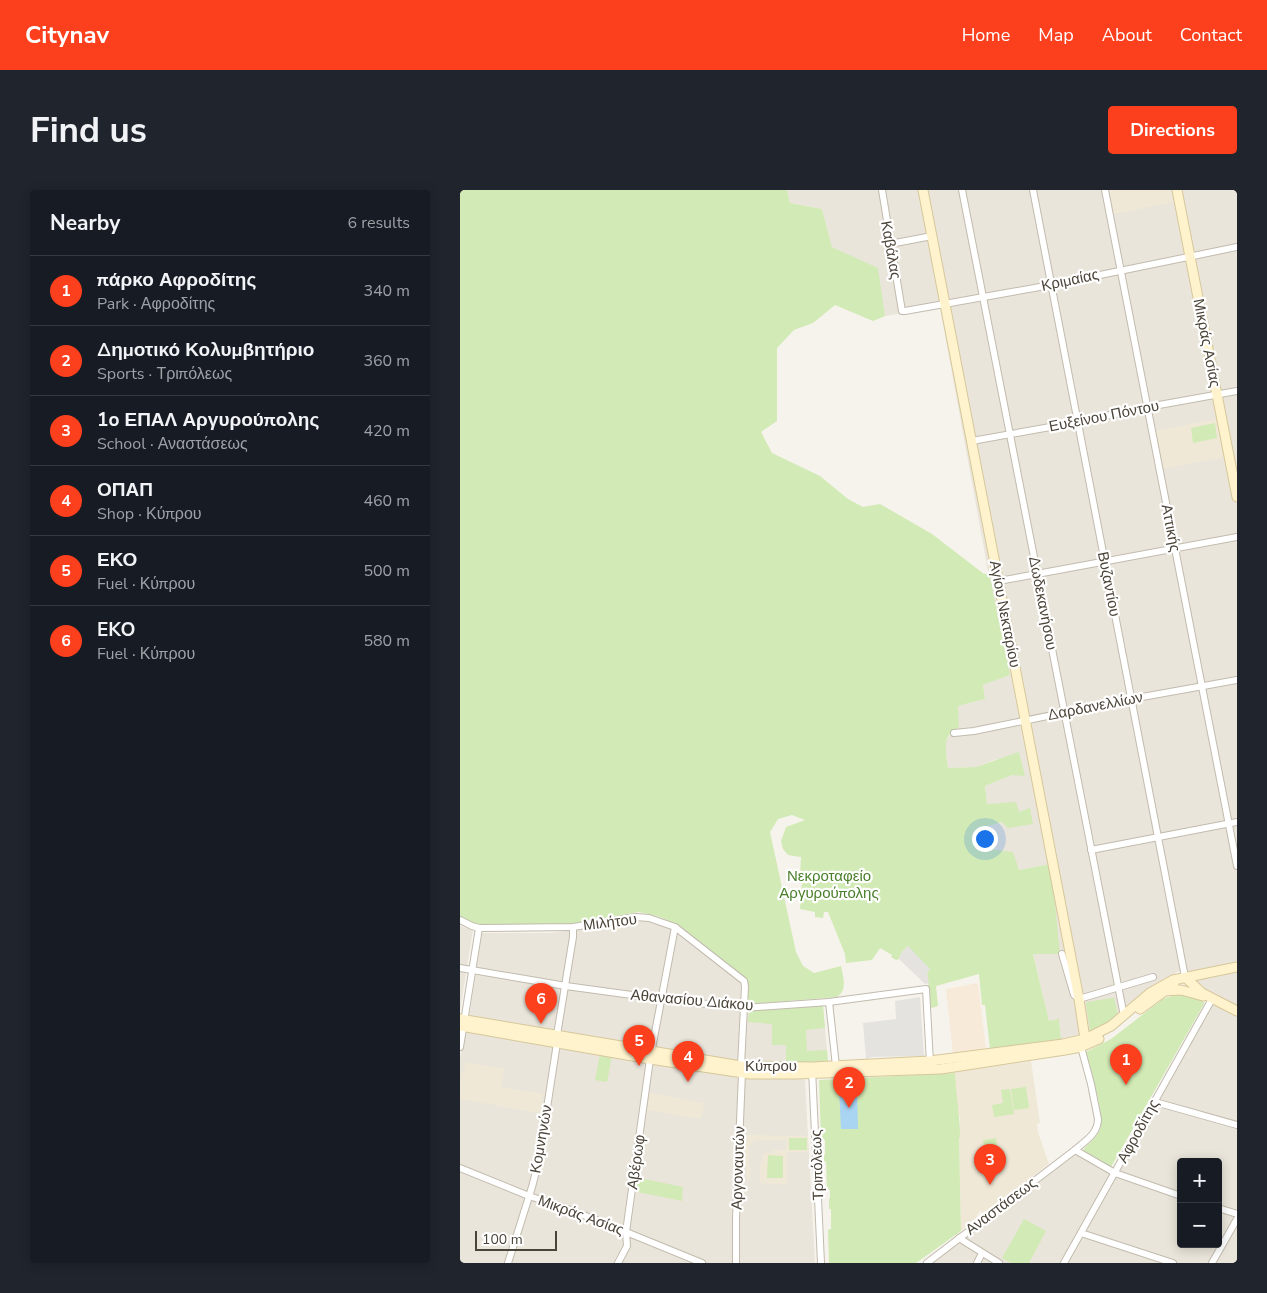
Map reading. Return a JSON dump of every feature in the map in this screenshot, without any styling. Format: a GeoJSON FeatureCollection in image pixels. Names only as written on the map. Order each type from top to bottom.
{"type":"FeatureCollection","features":[{"type":"Feature","properties":{"kind":"street","name":"Καβάλας"},"geometry":{"type":"LineString","coordinates":[[882,190],[902,311]]}},
{"type":"Feature","properties":{"kind":"street","name":"Αγίου Νεκταρίου"},"geometry":{"type":"LineString","coordinates":[[923,190],[1078,998],[1083,1043],[1098,1119],[1098,1125],[1093,1135],[1075,1150]]}},
{"type":"Feature","properties":{"kind":"street","name":"Δωδεκανήσου"},"geometry":{"type":"LineString","coordinates":[[962,190],[1124,1016]]}},
{"type":"Feature","properties":{"kind":"street","name":"Βυζαντίου"},"geometry":{"type":"LineString","coordinates":[[1033,190],[1184,977]]}},
{"type":"Feature","properties":{"kind":"street","name":"Αττικής"},"geometry":{"type":"LineString","coordinates":[[1105,190],[1237,866]]}},
{"type":"Feature","properties":{"kind":"street","name":"Μικράς Ασίας"},"geometry":{"type":"LineString","coordinates":[[1177,190],[1237,496]]}},
{"type":"Feature","properties":{"kind":"street"},"geometry":{"type":"LineString","coordinates":[[890,244],[932,236]]}},
{"type":"Feature","properties":{"kind":"street","name":"Κριμαίας"},"geometry":{"type":"LineString","coordinates":[[902,311],[1051,285],[1237,247]]}},
{"type":"Feature","properties":{"kind":"street","name":"Ευξείνου Πόντου"},"geometry":{"type":"LineString","coordinates":[[972,441],[1237,391]]}},
{"type":"Feature","properties":{"kind":"street"},"geometry":{"type":"LineString","coordinates":[[999,581],[1237,538]]}},
{"type":"Feature","properties":{"kind":"street","name":"Δαρδανελλίων"},"geometry":{"type":"LineString","coordinates":[[954,733],[974,731],[1131,699],[1237,680]]}},
{"type":"Feature","properties":{"kind":"street"},"geometry":{"type":"LineString","coordinates":[[1091,850],[1237,822]]}},
{"type":"Feature","properties":{"kind":"street","name":"Μιλήτου"},"geometry":{"type":"LineString","coordinates":[[460,920],[479,928],[573,927],[642,917],[655,920],[675,927],[744,981],[744,1008]]}},
{"type":"Feature","properties":{"kind":"street","name":"Κομνηνών"},"geometry":{"type":"LineString","coordinates":[[508,1263],[532,1186],[538,1160],[566,986],[573,927]]}},
{"type":"Feature","properties":{"kind":"street","name":"Αβέρωφ"},"geometry":{"type":"LineString","coordinates":[[618,1263],[627,1246],[626,1232],[651,1055],[675,927]]}},
{"type":"Feature","properties":{"kind":"street"},"geometry":{"type":"LineString","coordinates":[[460,1047],[462,1023],[479,928]]}},
{"type":"Feature","properties":{"kind":"street"},"geometry":{"type":"LineString","coordinates":[[1062,954],[1074,995],[1078,998],[1153,977]]}},
{"type":"Feature","properties":{"kind":"street"},"geometry":{"type":"LineString","coordinates":[[1083,1043],[1124,1016],[1150,993],[1173,980],[1237,967]]}},
{"type":"Feature","properties":{"kind":"street","name":"Αθανασίου Διάκου"},"geometry":{"type":"LineString","coordinates":[[460,968],[566,986],[744,1008],[829,1002],[926,989],[931,1065]]}},
{"type":"Feature","properties":{"kind":"street"},"geometry":{"type":"LineString","coordinates":[[1083,1043],[1113,1031],[1143,1006],[1184,977]]}},
{"type":"Feature","properties":{"kind":"street"},"geometry":{"type":"LineString","coordinates":[[1184,977],[1194,987],[1212,999],[1237,1011]]}},
{"type":"Feature","properties":{"kind":"street"},"geometry":{"type":"LineString","coordinates":[[1164,991],[1181,990],[1212,999]]}},
{"type":"Feature","properties":{"kind":"street","name":"Αφροδίτης"},"geometry":{"type":"LineString","coordinates":[[1064,1263],[1212,999]]}},
{"type":"Feature","properties":{"kind":"street"},"geometry":{"type":"LineString","coordinates":[[829,1002],[836,1066]]}},
{"type":"Feature","properties":{"kind":"street","name":"Αργοναυτών"},"geometry":{"type":"LineString","coordinates":[[736,1263],[744,1008]]}},
{"type":"Feature","properties":{"kind":"street","name":"Κύπρου"},"geometry":{"type":"LineString","coordinates":[[462,1023],[741,1070],[812,1070],[931,1065],[1063,1044],[1083,1043]]}},
{"type":"Feature","properties":{"kind":"street","name":"Κύπρου"},"geometry":{"type":"LineString","coordinates":[[812,1070],[836,1066],[931,1065]]}},
{"type":"Feature","properties":{"kind":"street","name":"Τριπόλεως"},"geometry":{"type":"LineString","coordinates":[[812,1070],[821,1263]]}},
{"type":"Feature","properties":{"kind":"street"},"geometry":{"type":"LineString","coordinates":[[1154,1102],[1237,1125]]}},
{"type":"Feature","properties":{"kind":"street"},"geometry":{"type":"LineString","coordinates":[[1075,1150],[1114,1173],[1177,1195]]}},
{"type":"Feature","properties":{"kind":"street","name":"Αναστάσεως"},"geometry":{"type":"LineString","coordinates":[[927,1263],[1075,1150]]}},
{"type":"Feature","properties":{"kind":"street","name":"Μικράς Ασίας"},"geometry":{"type":"LineString","coordinates":[[460,1168],[702,1263]]}},
{"type":"Feature","properties":{"kind":"street"},"geometry":{"type":"LineString","coordinates":[[1222,1209],[1237,1214]]}},
{"type":"Feature","properties":{"kind":"street"},"geometry":{"type":"LineString","coordinates":[[1212,1263],[1237,1218]]}},
{"type":"Feature","properties":{"kind":"street"},"geometry":{"type":"LineString","coordinates":[[1081,1233],[1173,1263]]}},
{"type":"Feature","properties":{"kind":"street"},"geometry":{"type":"LineString","coordinates":[[959,1238],[999,1263]]}},
{"type":"Feature","properties":{"kind":"street"},"geometry":{"type":"LineString","coordinates":[[977,1263],[982,1253]]}},
{"type":"Feature","properties":{"kind":"shaded area"},"geometry":{"type":"Polygon","coordinates":[[[787,190],[1237,190],[1237,1007],[1195,984],[1179,971],[1144,991],[1116,1016],[1093,1030],[1074,1038],[1061,1039],[1059,1020],[1049,1022],[1033,953],[1059,954],[1051,864],[1019,870],[995,850],[989,840],[985,827],[1002,822],[1019,812],[987,804],[985,786],[1012,775],[997,759],[976,767],[948,768],[945,743],[953,729],[958,706],[985,699],[983,685],[1010,675],[988,571],[940,307],[885,316],[877,268],[832,247],[822,209],[790,203],[787,190]]]}},
{"type":"Feature","properties":{"kind":"shaded area"},"geometry":{"type":"Polygon","coordinates":[[[1109,190],[1171,190],[1174,202],[1113,214],[1109,190]]]}},
{"type":"Feature","properties":{"kind":"shaded area"},"geometry":{"type":"Polygon","coordinates":[[[1217,419],[1225,457],[1163,469],[1156,431],[1217,419]]]}},
{"type":"Feature","properties":{"kind":"shaded area"},"geometry":{"type":"Polygon","coordinates":[[[643,921],[670,929],[741,983],[740,1012],[823,1006],[828,1062],[737,1063],[469,1018],[482,933],[550,933],[643,921]]]}},
{"type":"Feature","properties":{"kind":"shaded area"},"geometry":{"type":"Polygon","coordinates":[[[460,926],[473,930],[460,1011],[460,926]]]}},
{"type":"Feature","properties":{"kind":"shaded area"},"geometry":{"type":"Polygon","coordinates":[[[908,946],[930,969],[927,973],[929,983],[925,984],[899,959],[902,952],[908,946]]]}},
{"type":"Feature","properties":{"kind":"shaded area"},"geometry":{"type":"Polygon","coordinates":[[[978,983],[986,1049],[953,1054],[946,989],[978,983]]]}},
{"type":"Feature","properties":{"kind":"shaded area"},"geometry":{"type":"Polygon","coordinates":[[[920,997],[924,1056],[872,1057],[866,1059],[863,1023],[896,1019],[895,1001],[920,997]]]}},
{"type":"Feature","properties":{"kind":"shaded area"},"geometry":{"type":"Polygon","coordinates":[[[1213,1004],[1237,1016],[1237,1263],[922,1263],[1070,1149],[1114,1175],[1213,1004]]]}},
{"type":"Feature","properties":{"kind":"shaded area"},"geometry":{"type":"Polygon","coordinates":[[[464,1030],[745,1078],[803,1078],[805,1080],[815,1263],[460,1263],[460,1059],[464,1030]]]}},
{"type":"Feature","properties":{"kind":"shaded area"},"geometry":{"type":"Polygon","coordinates":[[[1031,1061],[1040,1123],[1037,1124],[1038,1132],[1049,1164],[984,1213],[980,1211],[976,1218],[961,1231],[960,1117],[957,1108],[954,1072],[1031,1061]]]}},
{"type":"Feature","properties":{"kind":"shaded area"},"geometry":{"type":"Polygon","coordinates":[[[466,1062],[504,1069],[501,1087],[543,1094],[540,1113],[460,1099],[460,1080],[466,1062]]]}},
{"type":"Feature","properties":{"kind":"shaded area"},"geometry":{"type":"Polygon","coordinates":[[[650,1093],[704,1103],[701,1118],[647,1110],[650,1093]]]}},
{"type":"Feature","properties":{"kind":"shaded area"},"geometry":{"type":"Polygon","coordinates":[[[745,1135],[808,1136],[808,1152],[787,1152],[787,1185],[760,1183],[762,1156],[764,1153],[773,1153],[773,1150],[786,1150],[786,1140],[755,1140],[755,1142],[749,1145],[750,1180],[747,1179],[747,1167],[743,1167],[745,1135]]]}},
{"type":"Feature","properties":{"kind":"green space","name":"Νεκροταφείο Αργυρούπολης"},"geometry":{"type":"Polygon","coordinates":[[[460,190],[787,190],[790,203],[822,209],[832,247],[878,268],[885,316],[873,321],[835,305],[813,323],[794,330],[777,348],[777,421],[761,432],[772,453],[820,476],[848,499],[863,507],[880,504],[932,534],[984,574],[989,573],[1010,675],[983,685],[985,699],[958,706],[959,727],[949,734],[946,744],[946,756],[948,768],[976,767],[1019,752],[1025,776],[1012,775],[985,786],[987,804],[1016,802],[1019,812],[1030,808],[1033,824],[1008,828],[1002,822],[985,827],[989,840],[995,850],[1013,852],[1019,870],[1051,864],[1060,954],[1033,954],[1049,1021],[1059,1019],[1061,1039],[990,1049],[985,1005],[982,1005],[979,974],[936,986],[938,1006],[931,1008],[927,973],[908,946],[902,952],[899,959],[896,960],[891,957],[892,955],[880,948],[872,960],[846,963],[845,954],[828,912],[824,912],[823,918],[815,917],[815,912],[800,909],[802,882],[796,881],[796,877],[800,876],[801,857],[788,855],[783,849],[781,841],[786,827],[805,820],[792,815],[778,819],[770,832],[796,952],[803,966],[814,973],[841,966],[844,987],[837,997],[748,1004],[748,980],[677,924],[657,916],[639,912],[574,924],[481,925],[460,917],[460,190]]]}},
{"type":"Feature","properties":{"kind":"green space"},"geometry":{"type":"Polygon","coordinates":[[[1215,423],[1217,438],[1193,443],[1191,428],[1215,423]]]}},
{"type":"Feature","properties":{"kind":"green space"},"geometry":{"type":"Polygon","coordinates":[[[1178,995],[1194,997],[1204,1002],[1204,1004],[1111,1167],[1083,1150],[1097,1135],[1101,1122],[1099,1103],[1086,1052],[1111,1039],[1163,999],[1178,995]]]}},
{"type":"Feature","properties":{"kind":"green space"},"geometry":{"type":"Polygon","coordinates":[[[1114,998],[1118,1015],[1090,1031],[1087,1002],[1114,998]]]}},
{"type":"Feature","properties":{"kind":"green space"},"geometry":{"type":"Polygon","coordinates":[[[823,1006],[825,1028],[806,1030],[807,1051],[827,1050],[828,1062],[786,1063],[786,1045],[772,1045],[772,1024],[748,1022],[749,1011],[823,1006]]]}},
{"type":"Feature","properties":{"kind":"green space"},"geometry":{"type":"Polygon","coordinates":[[[600,1054],[612,1056],[607,1082],[595,1080],[600,1054]]]}},
{"type":"Feature","properties":{"kind":"green space"},"geometry":{"type":"Polygon","coordinates":[[[955,1073],[960,1129],[961,1231],[916,1263],[829,1263],[828,1230],[831,1229],[830,1190],[827,1190],[826,1162],[824,1161],[825,1140],[821,1139],[819,1080],[955,1073]]]}},
{"type":"Feature","properties":{"kind":"green space"},"geometry":{"type":"Polygon","coordinates":[[[1026,1087],[1029,1108],[1014,1110],[1011,1089],[1026,1087]]]}},
{"type":"Feature","properties":{"kind":"green space"},"geometry":{"type":"Polygon","coordinates":[[[1010,1089],[1014,1114],[994,1117],[992,1105],[1003,1103],[1001,1090],[1010,1089]]]}},
{"type":"Feature","properties":{"kind":"green space"},"geometry":{"type":"Polygon","coordinates":[[[789,1138],[807,1138],[807,1150],[789,1150],[789,1138]]]}},
{"type":"Feature","properties":{"kind":"green space"},"geometry":{"type":"Polygon","coordinates":[[[996,1138],[999,1162],[987,1164],[983,1140],[996,1138]]]}},
{"type":"Feature","properties":{"kind":"green space"},"geometry":{"type":"Polygon","coordinates":[[[768,1155],[783,1156],[783,1178],[767,1178],[768,1155]]]}},
{"type":"Feature","properties":{"kind":"green space"},"geometry":{"type":"Polygon","coordinates":[[[634,1177],[683,1187],[682,1201],[632,1191],[634,1177]]]}},
{"type":"Feature","properties":{"kind":"green space"},"geometry":{"type":"Polygon","coordinates":[[[1024,1219],[1046,1231],[1029,1263],[1011,1263],[1002,1258],[1024,1219]]]}},
{"type":"Feature","properties":{"kind":"water"},"geometry":{"type":"Polygon","coordinates":[[[857,1087],[858,1129],[841,1129],[839,1088],[857,1087]]]}},
{"type":"Feature","properties":{"kind":"place","name":"EKO"},"geometry":{"type":"Point","coordinates":[541,1024]}},
{"type":"Feature","properties":{"kind":"place","name":"ΕΚΟ"},"geometry":{"type":"Point","coordinates":[639,1066]}},
{"type":"Feature","properties":{"kind":"place","name":"ΟΠΑΠ"},"geometry":{"type":"Point","coordinates":[688,1082]}},
{"type":"Feature","properties":{"kind":"place","name":"πάρκο Αφροδίτης"},"geometry":{"type":"Point","coordinates":[1126,1085]}},
{"type":"Feature","properties":{"kind":"place","name":"Δημοτικό Κολυμβητήριο"},"geometry":{"type":"Point","coordinates":[849,1108]}},
{"type":"Feature","properties":{"kind":"place","name":"1o ΕΠΑΛ Αργυρούπολης"},"geometry":{"type":"Point","coordinates":[990,1185]}}]}
